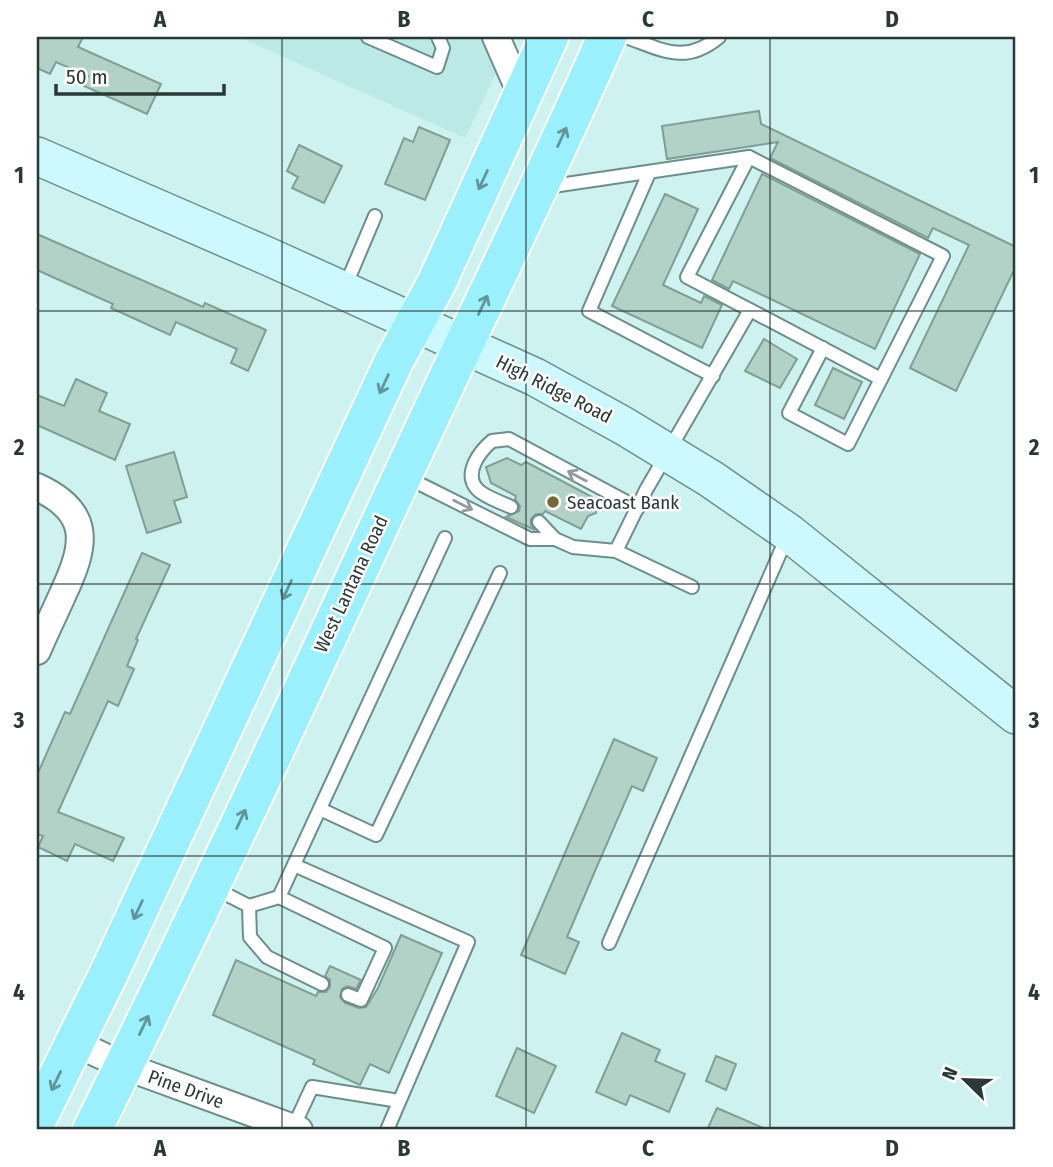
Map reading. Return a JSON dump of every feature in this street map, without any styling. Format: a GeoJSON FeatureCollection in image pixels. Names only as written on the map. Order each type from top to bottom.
{"type":"FeatureCollection","features":[{"type":"Feature","properties":{"kind":"main road"},"geometry":{"type":"LineString","coordinates":[[37,1119],[394,361],[436,284],[550,37]]}},
{"type":"Feature","properties":{"kind":"main road","name":"West Lantana Road"},"geometry":{"type":"LineString","coordinates":[[92,1130],[539,188],[607,37]]}},
{"type":"Feature","properties":{"kind":"street"},"geometry":{"type":"LineString","coordinates":[[496,37],[522,96]]}},
{"type":"Feature","properties":{"kind":"street","name":"High Ridge Road"},"geometry":{"type":"LineString","coordinates":[[37,156],[535,377],[624,426],[711,478],[789,533],[1016,715]]}},
{"type":"Feature","properties":{"kind":"street"},"geometry":{"type":"LineString","coordinates":[[37,486],[61,500],[73,514],[79,529],[81,546],[78,563],[37,651]]}},
{"type":"Feature","properties":{"kind":"street","name":"Pine Drive"},"geometry":{"type":"LineString","coordinates":[[75,1043],[124,1066],[296,1129]]}},
{"type":"Feature","properties":{"kind":"lane"},"geometry":{"type":"LineString","coordinates":[[368,37],[436,67],[443,48],[438,37]]}},
{"type":"Feature","properties":{"kind":"lane"},"geometry":{"type":"LineString","coordinates":[[625,37],[667,51],[691,54],[707,47],[719,37]]}},
{"type":"Feature","properties":{"kind":"lane"},"geometry":{"type":"LineString","coordinates":[[539,188],[749,157],[943,256],[848,444],[789,413],[822,348]]}},
{"type":"Feature","properties":{"kind":"lane"},"geometry":{"type":"LineString","coordinates":[[749,157],[687,277],[881,379]]}},
{"type":"Feature","properties":{"kind":"lane"},"geometry":{"type":"LineString","coordinates":[[649,173],[589,311],[713,376]]}},
{"type":"Feature","properties":{"kind":"lane"},"geometry":{"type":"LineString","coordinates":[[343,290],[375,215]]}},
{"type":"Feature","properties":{"kind":"lane"},"geometry":{"type":"LineString","coordinates":[[617,551],[638,508],[750,310]]}},
{"type":"Feature","properties":{"kind":"lane"},"geometry":{"type":"LineString","coordinates":[[511,507],[478,490],[473,481],[476,460],[492,441],[509,439],[638,508]]}},
{"type":"Feature","properties":{"kind":"lane"},"geometry":{"type":"LineString","coordinates":[[402,475],[530,539],[555,539]]}},
{"type":"Feature","properties":{"kind":"lane"},"geometry":{"type":"LineString","coordinates":[[539,522],[555,539],[573,547],[617,551],[692,587]]}},
{"type":"Feature","properties":{"kind":"lane"},"geometry":{"type":"LineString","coordinates":[[609,943],[789,533]]}},
{"type":"Feature","properties":{"kind":"lane"},"geometry":{"type":"LineString","coordinates":[[279,897],[445,538]]}},
{"type":"Feature","properties":{"kind":"lane"},"geometry":{"type":"LineString","coordinates":[[320,809],[376,835],[500,573]]}},
{"type":"Feature","properties":{"kind":"lane"},"geometry":{"type":"LineString","coordinates":[[294,865],[468,942],[387,1130]]}},
{"type":"Feature","properties":{"kind":"lane"},"geometry":{"type":"LineString","coordinates":[[210,886],[249,906],[279,897],[385,948],[361,1000],[348,995]]}},
{"type":"Feature","properties":{"kind":"lane"},"geometry":{"type":"LineString","coordinates":[[249,906],[250,937],[267,957],[322,984]]}},
{"type":"Feature","properties":{"kind":"lane"},"geometry":{"type":"LineString","coordinates":[[296,1129],[312,1087],[399,1101]]}},
{"type":"Feature","properties":{"kind":"shaded area"},"geometry":{"type":"Polygon","coordinates":[[[239,37],[513,37],[465,138],[239,37]]]}},
{"type":"Feature","properties":{"kind":"building"},"geometry":{"type":"Polygon","coordinates":[[[37,37],[83,37],[78,47],[161,84],[147,114],[84,86],[88,76],[56,62],[50,74],[37,68],[37,37]]]}},
{"type":"Feature","properties":{"kind":"building"},"geometry":{"type":"Polygon","coordinates":[[[759,111],[761,124],[1016,247],[1016,266],[956,391],[910,368],[969,245],[933,228],[928,238],[770,158],[778,142],[667,159],[662,126],[759,111]]]}},
{"type":"Feature","properties":{"kind":"building"},"geometry":{"type":"Polygon","coordinates":[[[419,127],[450,140],[425,200],[385,184],[404,138],[413,142],[419,127]]]}},
{"type":"Feature","properties":{"kind":"building"},"geometry":{"type":"Polygon","coordinates":[[[299,145],[342,166],[324,203],[292,188],[298,177],[287,171],[299,145]]]}},
{"type":"Feature","properties":{"kind":"building"},"geometry":{"type":"Polygon","coordinates":[[[762,174],[920,254],[875,349],[733,281],[729,289],[712,280],[762,174]]]}},
{"type":"Feature","properties":{"kind":"building"},"geometry":{"type":"Polygon","coordinates":[[[665,194],[698,209],[663,285],[701,303],[704,296],[722,305],[702,348],[612,306],[665,194]]]}},
{"type":"Feature","properties":{"kind":"building"},"geometry":{"type":"Polygon","coordinates":[[[37,234],[203,307],[205,303],[266,330],[248,371],[231,363],[237,349],[176,322],[170,335],[111,308],[113,304],[37,270],[37,234]]]}},
{"type":"Feature","properties":{"kind":"building"},"geometry":{"type":"Polygon","coordinates":[[[764,339],[797,359],[780,388],[745,371],[764,339]]]}},
{"type":"Feature","properties":{"kind":"building"},"geometry":{"type":"Polygon","coordinates":[[[833,368],[862,382],[844,419],[815,405],[833,368]]]}},
{"type":"Feature","properties":{"kind":"building"},"geometry":{"type":"Polygon","coordinates":[[[76,379],[107,393],[99,411],[130,424],[115,460],[37,425],[37,395],[64,406],[76,379]]]}},
{"type":"Feature","properties":{"kind":"building"},"geometry":{"type":"Polygon","coordinates":[[[174,452],[187,497],[174,501],[181,522],[147,533],[126,466],[174,452]]]}},
{"type":"Feature","properties":{"kind":"building","name":"Seacoast Bank"},"geometry":{"type":"Polygon","coordinates":[[[507,458],[521,465],[526,462],[592,497],[596,513],[588,516],[581,529],[545,511],[531,519],[535,530],[506,517],[519,511],[516,496],[491,483],[486,467],[507,458]]]}},
{"type":"Feature","properties":{"kind":"building"},"geometry":{"type":"Polygon","coordinates":[[[142,553],[170,565],[136,639],[138,640],[127,666],[134,669],[118,706],[108,701],[58,812],[124,838],[113,861],[75,844],[67,861],[38,847],[43,836],[37,834],[37,775],[65,712],[70,714],[142,553]]]}},
{"type":"Feature","properties":{"kind":"building"},"geometry":{"type":"Polygon","coordinates":[[[614,739],[657,758],[643,791],[632,786],[595,871],[567,937],[579,942],[565,974],[521,955],[614,739]]]}},
{"type":"Feature","properties":{"kind":"building"},"geometry":{"type":"Polygon","coordinates":[[[401,935],[442,953],[389,1073],[370,1064],[360,1085],[313,1064],[315,1060],[213,1015],[236,960],[316,996],[318,992],[326,992],[330,987],[330,980],[325,976],[330,966],[361,980],[356,989],[347,986],[342,989],[340,997],[345,1003],[359,1008],[366,1007],[378,988],[401,935]]]}},
{"type":"Feature","properties":{"kind":"building"},"geometry":{"type":"Polygon","coordinates":[[[622,1033],[660,1050],[655,1061],[685,1074],[669,1112],[630,1095],[626,1105],[596,1092],[622,1033]]]}},
{"type":"Feature","properties":{"kind":"building"},"geometry":{"type":"Polygon","coordinates":[[[517,1048],[556,1066],[534,1113],[496,1096],[517,1048]]]}},
{"type":"Feature","properties":{"kind":"building"},"geometry":{"type":"Polygon","coordinates":[[[716,1056],[736,1064],[726,1090],[706,1081],[716,1056]]]}},
{"type":"Feature","properties":{"kind":"building"},"geometry":{"type":"Polygon","coordinates":[[[717,1108],[768,1130],[707,1130],[717,1108]]]}},
{"type":"Feature","properties":{"kind":"place","name":"Seacoast Bank"},"geometry":{"type":"Point","coordinates":[553,502]}}]}
